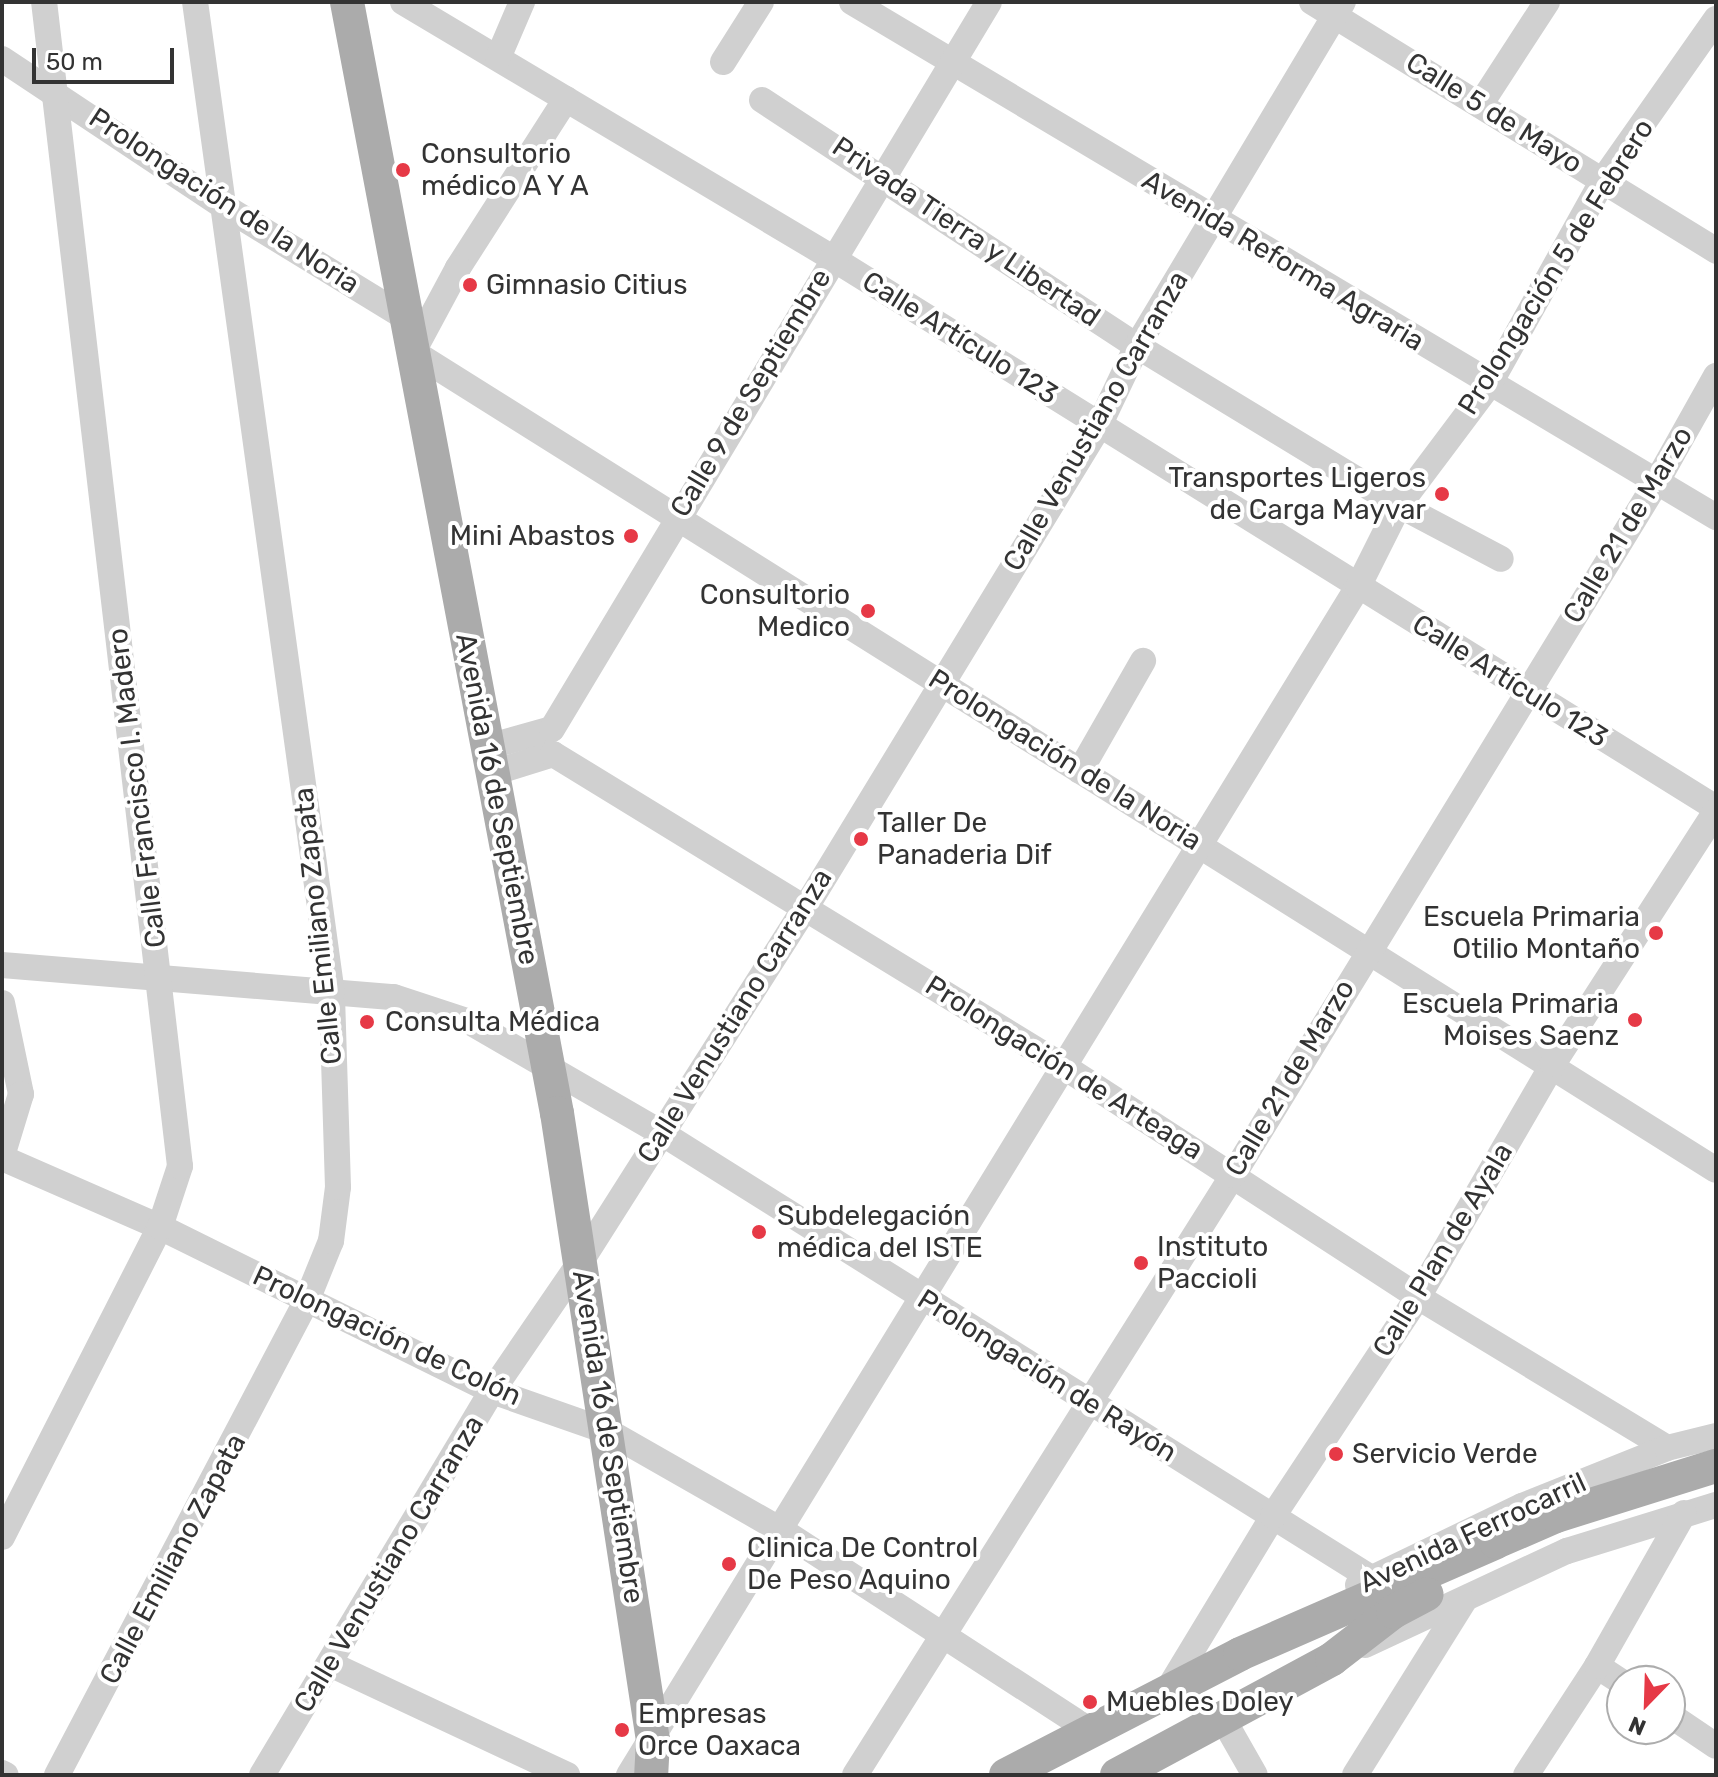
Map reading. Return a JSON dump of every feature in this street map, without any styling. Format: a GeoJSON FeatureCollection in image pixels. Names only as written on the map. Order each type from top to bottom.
{"type":"FeatureCollection","features":[{"type":"Feature","properties":{"kind":"main road","name":"Avenida 16 de Septiembre"},"geometry":{"type":"LineString","coordinates":[[347,2],[548,1065],[609,1432],[653,1740],[651,1775]]}},
{"type":"Feature","properties":{"kind":"main road"},"geometry":{"type":"LineString","coordinates":[[1557,1526],[1716,1466]]}},
{"type":"Feature","properties":{"kind":"main road"},"geometry":{"type":"LineString","coordinates":[[1557,1526],[1716,1486]]}},
{"type":"Feature","properties":{"kind":"main road","name":"Avenida Ferrocarril"},"geometry":{"type":"LineString","coordinates":[[1006,1775],[1169,1688],[1240,1654],[1557,1526]]}},
{"type":"Feature","properties":{"kind":"main road","name":"Avenida Ferrocarril"},"geometry":{"type":"LineString","coordinates":[[1117,1775],[1332,1659],[1393,1612],[1557,1526]]}},
{"type":"Feature","properties":{"kind":"street","name":"Calle Francisco I. Madero"},"geometry":{"type":"LineString","coordinates":[[2,1537],[160,1227],[180,1166],[44,2]]}},
{"type":"Feature","properties":{"kind":"street","name":"Calle Emiliano Zapata"},"geometry":{"type":"LineString","coordinates":[[57,1775],[307,1300],[331,1241],[338,1187],[332,994],[195,2]]}},
{"type":"Feature","properties":{"kind":"street","name":"Calle Artículo 123"},"geometry":{"type":"LineString","coordinates":[[403,2],[832,258],[1716,809]]}},
{"type":"Feature","properties":{"kind":"street"},"geometry":{"type":"LineString","coordinates":[[498,58],[522,2]]}},
{"type":"Feature","properties":{"kind":"street"},"geometry":{"type":"LineString","coordinates":[[723,62],[761,2]]}},
{"type":"Feature","properties":{"kind":"street","name":"Avenida Reforma Agraria"},"geometry":{"type":"LineString","coordinates":[[852,2],[1489,385],[1716,517]]}},
{"type":"Feature","properties":{"kind":"street","name":"Calle 9 de Septiembre"},"geometry":{"type":"LineString","coordinates":[[490,760],[552,729],[675,519],[989,2]]}},
{"type":"Feature","properties":{"kind":"street"},"geometry":{"type":"LineString","coordinates":[[1480,105],[1547,2]]}},
{"type":"Feature","properties":{"kind":"street","name":"Calle 5 de Mayo"},"geometry":{"type":"LineString","coordinates":[[1329,6],[1480,105],[1716,251]]}},
{"type":"Feature","properties":{"kind":"street","name":"Calle Venustiano Carranza"},"geometry":{"type":"LineString","coordinates":[[262,1775],[492,1391],[581,1261],[660,1132],[806,907],[940,682],[1099,426],[1137,346],[1214,219],[1329,6]]}},
{"type":"Feature","properties":{"kind":"street","name":"Prolongación 5 de Febrero"},"geometry":{"type":"LineString","coordinates":[[629,1775],[1066,1068],[1358,587],[1399,505],[1489,385],[1603,180],[1716,19]]}},
{"type":"Feature","properties":{"kind":"street","name":"Prolongación de la Noria"},"geometry":{"type":"LineString","coordinates":[[2,59],[225,207],[406,318]]}},
{"type":"Feature","properties":{"kind":"street"},"geometry":{"type":"LineString","coordinates":[[413,352],[458,268],[566,99]]}},
{"type":"Feature","properties":{"kind":"street","name":"Privada Tierra y Libertad"},"geometry":{"type":"LineString","coordinates":[[762,100],[883,175],[1137,346],[1399,505],[1501,559]]}},
{"type":"Feature","properties":{"kind":"street","name":"Prolongación de la Noria"},"geometry":{"type":"LineString","coordinates":[[413,352],[675,519],[1368,947],[1716,1170]]}},
{"type":"Feature","properties":{"kind":"street","name":"Calle 21 de Marzo"},"geometry":{"type":"LineString","coordinates":[[855,1775],[946,1634],[1086,1403],[1233,1175],[1368,947],[1656,483],[1716,376]]}},
{"type":"Feature","properties":{"kind":"street"},"geometry":{"type":"LineString","coordinates":[[1080,771],[1143,661]]}},
{"type":"Feature","properties":{"kind":"street","name":"Prolongación de Arteaga"},"geometry":{"type":"LineString","coordinates":[[490,760],[553,754],[1066,1068],[1418,1297],[1667,1448]]}},
{"type":"Feature","properties":{"kind":"street","name":"Calle Plan de Ayala"},"geometry":{"type":"LineString","coordinates":[[1169,1688],[1273,1516],[1418,1297],[1553,1064],[1716,809]]}},
{"type":"Feature","properties":{"kind":"street","name":"Prolongación de Rayón"},"geometry":{"type":"LineString","coordinates":[[2,965],[394,997],[470,1022],[660,1132],[1086,1403],[1371,1578]]}},
{"type":"Feature","properties":{"kind":"street"},"geometry":{"type":"LineString","coordinates":[[2,1003],[21,1094],[2,1157]]}},
{"type":"Feature","properties":{"kind":"street","name":"Prolongación de Colón"},"geometry":{"type":"LineString","coordinates":[[2,1157],[160,1227],[492,1391],[609,1432],[781,1530],[946,1634],[1090,1731]]}},
{"type":"Feature","properties":{"kind":"street","name":"Avenida Ferrocarril"},"geometry":{"type":"LineString","coordinates":[[1240,1654],[1371,1578],[1522,1506],[1667,1448],[1716,1436]]}},
{"type":"Feature","properties":{"kind":"street","name":"Avenida Ferrocarril"},"geometry":{"type":"LineString","coordinates":[[1332,1659],[1463,1602],[1567,1551],[1716,1505]]}},
{"type":"Feature","properties":{"kind":"street"},"geometry":{"type":"LineString","coordinates":[[1526,1775],[1597,1666],[1684,1513]]}},
{"type":"Feature","properties":{"kind":"street"},"geometry":{"type":"LineString","coordinates":[[1355,1775],[1463,1602]]}},
{"type":"Feature","properties":{"kind":"street"},"geometry":{"type":"LineString","coordinates":[[330,1664],[567,1775]]}},
{"type":"Feature","properties":{"kind":"street"},"geometry":{"type":"LineString","coordinates":[[1597,1666],[1606,1672]]}},
{"type":"Feature","properties":{"kind":"street"},"geometry":{"type":"LineString","coordinates":[[1223,1719],[1256,1774]]}},
{"type":"Feature","properties":{"kind":"street"},"geometry":{"type":"LineString","coordinates":[[1686,1726],[1716,1746]]}},
{"type":"Feature","properties":{"kind":"street","name":"Avenida 16 de Septiembre"},"geometry":{"type":"LineString","coordinates":[[653,1740],[661,1775]]}},
{"type":"Feature","properties":{"kind":"place","name":"Consultorio médico A Y A"},"geometry":{"type":"Point","coordinates":[403,170]}},
{"type":"Feature","properties":{"kind":"place","name":"Gimnasio Citius"},"geometry":{"type":"Point","coordinates":[470,285]}},
{"type":"Feature","properties":{"kind":"place","name":"Transportes Ligeros de Carga Mayvar"},"geometry":{"type":"Point","coordinates":[1442,494]}},
{"type":"Feature","properties":{"kind":"place","name":"Mini Abastos"},"geometry":{"type":"Point","coordinates":[631,536]}},
{"type":"Feature","properties":{"kind":"place","name":"Consultorio Medico"},"geometry":{"type":"Point","coordinates":[868,611]}},
{"type":"Feature","properties":{"kind":"place","name":"Taller De Panaderia Dif"},"geometry":{"type":"Point","coordinates":[861,839]}},
{"type":"Feature","properties":{"kind":"place","name":"Escuela Primaria Otilio Montaño"},"geometry":{"type":"Point","coordinates":[1656,933]}},
{"type":"Feature","properties":{"kind":"place","name":"Escuela Primaria Moises Saenz"},"geometry":{"type":"Point","coordinates":[1635,1020]}},
{"type":"Feature","properties":{"kind":"place","name":"Consulta Médica"},"geometry":{"type":"Point","coordinates":[367,1022]}},
{"type":"Feature","properties":{"kind":"place","name":"Subdelegación médica del ISTE"},"geometry":{"type":"Point","coordinates":[759,1232]}},
{"type":"Feature","properties":{"kind":"place","name":"Instituto Paccioli"},"geometry":{"type":"Point","coordinates":[1141,1263]}},
{"type":"Feature","properties":{"kind":"place","name":"Servicio Verde"},"geometry":{"type":"Point","coordinates":[1336,1454]}},
{"type":"Feature","properties":{"kind":"place","name":"Clinica De Control De Peso Aquino"},"geometry":{"type":"Point","coordinates":[729,1564]}},
{"type":"Feature","properties":{"kind":"place","name":"Muebles Doley"},"geometry":{"type":"Point","coordinates":[1090,1702]}},
{"type":"Feature","properties":{"kind":"place","name":"Empresas Orce Oaxaca"},"geometry":{"type":"Point","coordinates":[622,1730]}}]}
